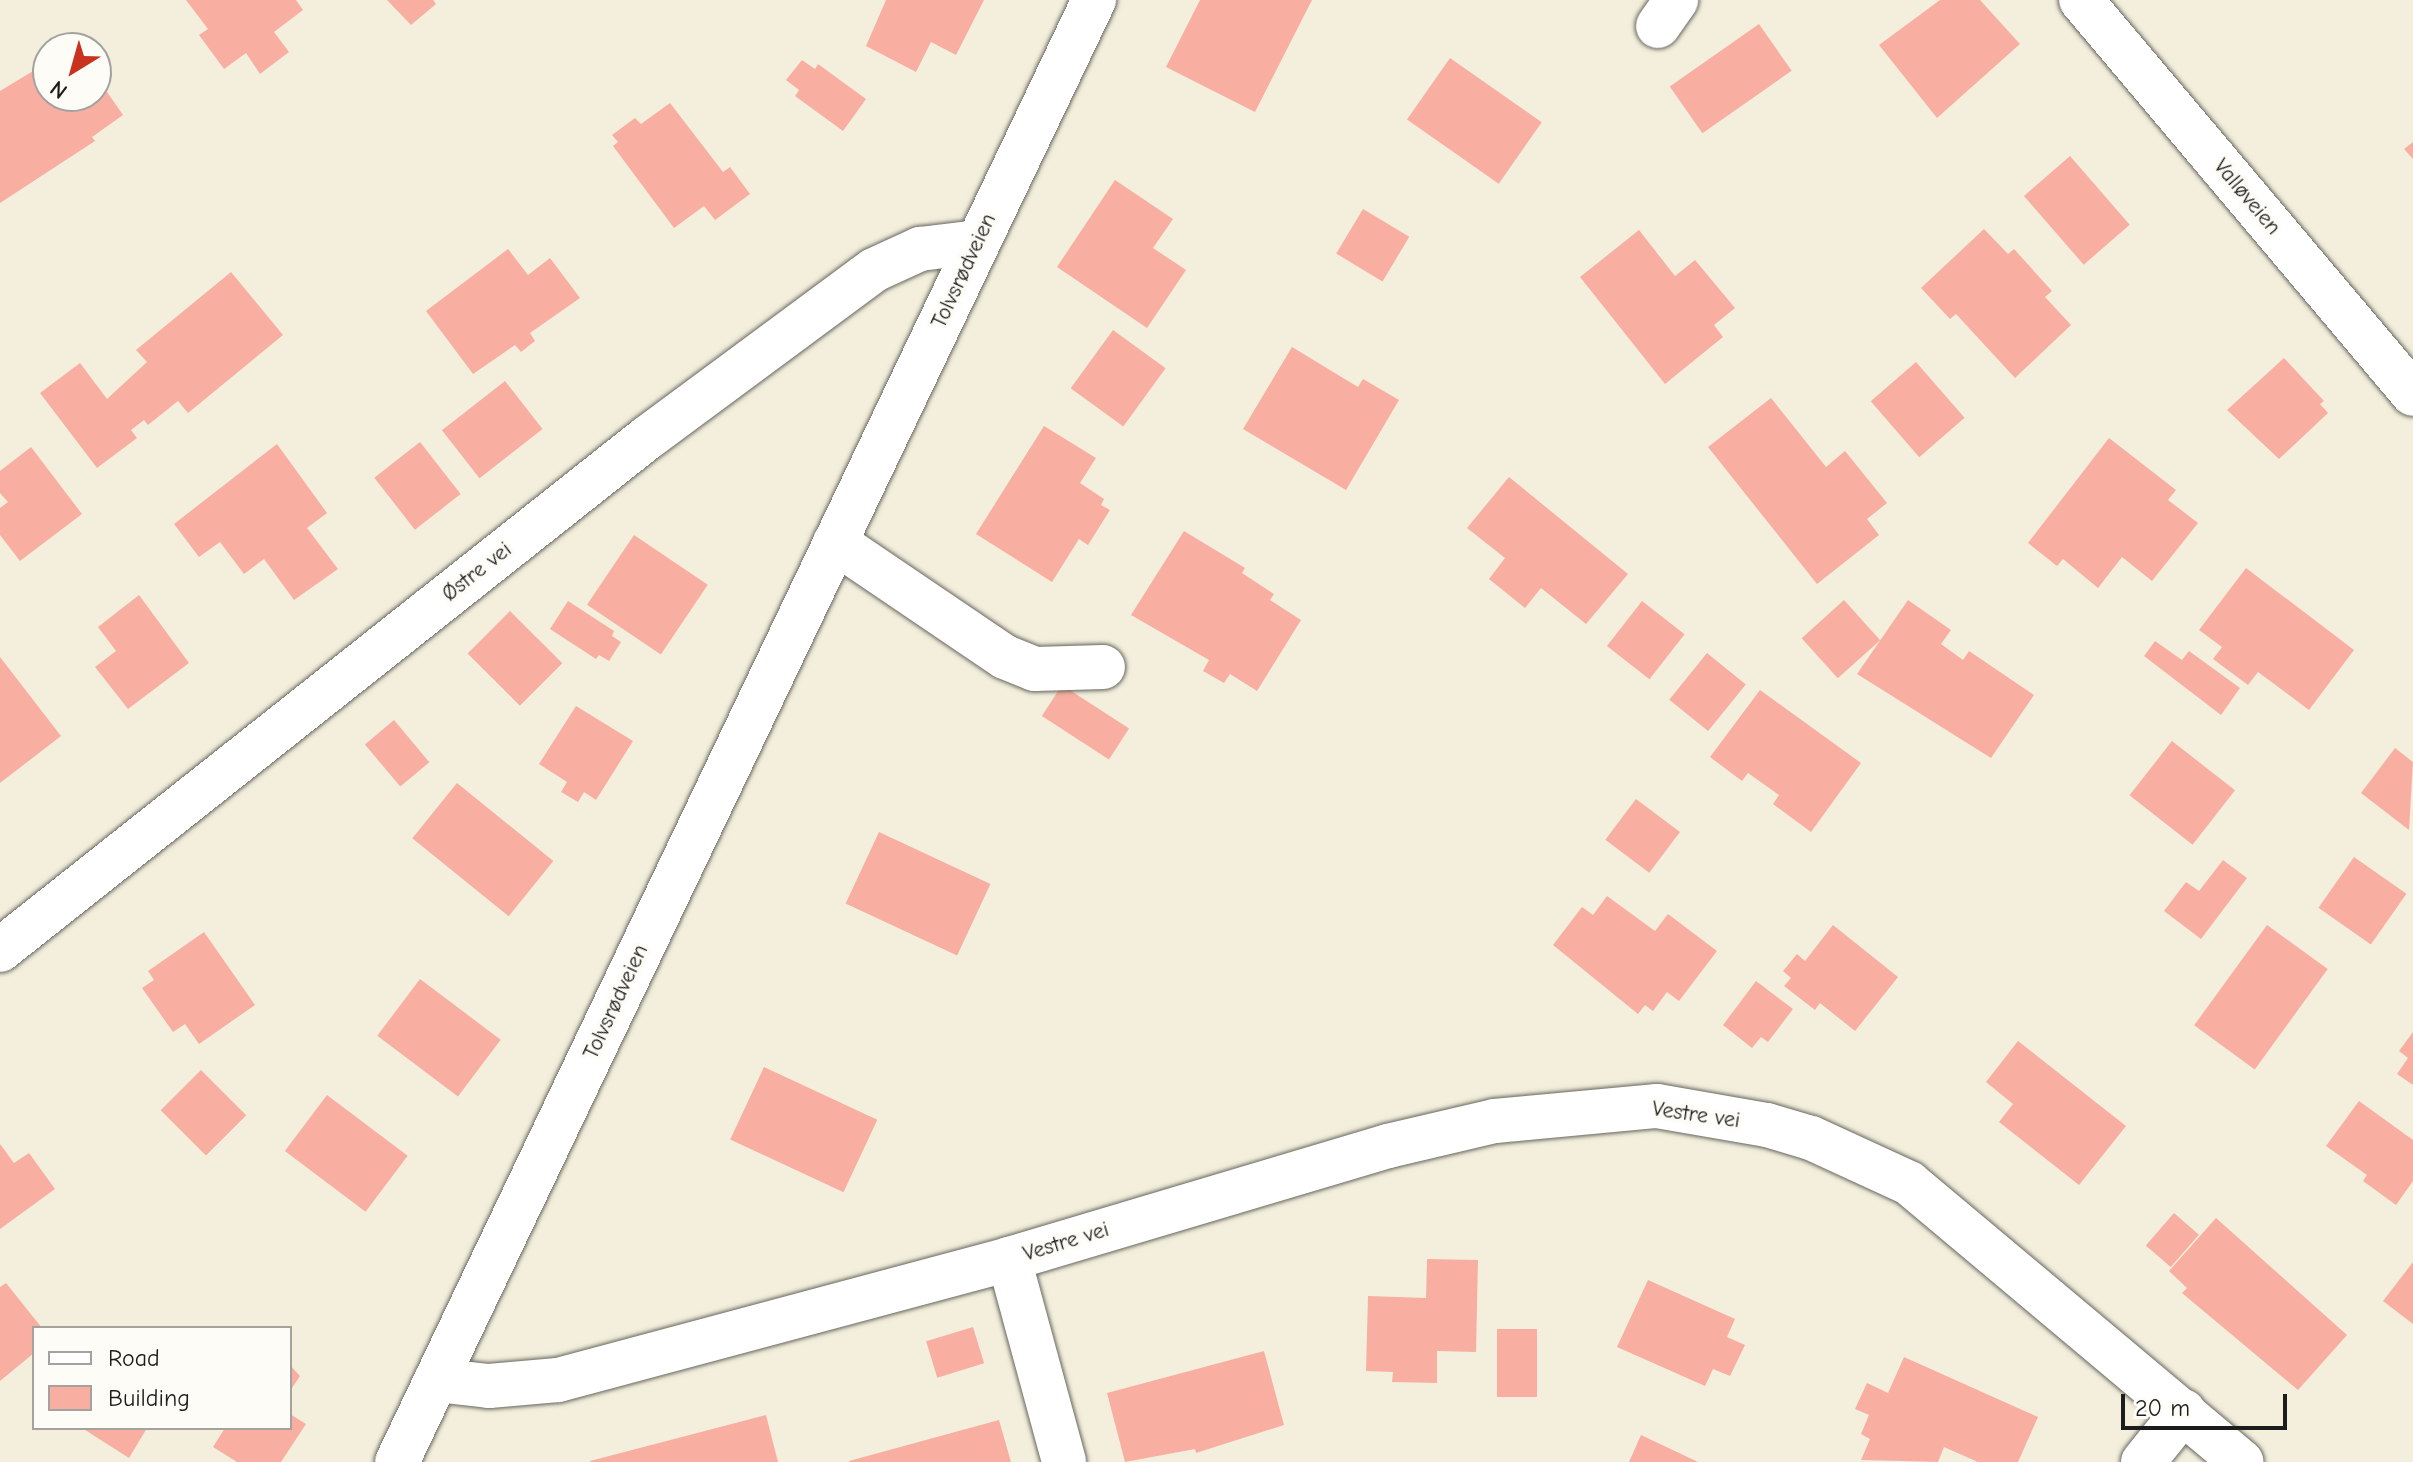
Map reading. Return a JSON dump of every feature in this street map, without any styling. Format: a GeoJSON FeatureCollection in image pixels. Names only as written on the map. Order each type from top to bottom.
{"type":"FeatureCollection","features":[{"type":"Feature","properties":{"kind":"street","name":"Tolvsrødveien"},"geometry":{"type":"LineString","coordinates":[[397,1462],[1094,0]]}},
{"type":"Feature","properties":{"kind":"street","name":"Valløveien"},"geometry":{"type":"LineString","coordinates":[[2081,0],[2413,394]]}},
{"type":"Feature","properties":{"kind":"street","name":"Østre vei"},"geometry":{"type":"LineString","coordinates":[[0,950],[647,438],[874,270],[920,249],[978,242]]}},
{"type":"Feature","properties":{"kind":"street"},"geometry":{"type":"LineString","coordinates":[[835,542],[1005,657],[1035,669],[1103,667]]}},
{"type":"Feature","properties":{"kind":"street","name":"Vestre vei"},"geometry":{"type":"LineString","coordinates":[[436,1380],[489,1386],[558,1380],[1009,1259],[1464,1128],[1657,1106],[1782,1129],[1909,1183],[2241,1462]]}},
{"type":"Feature","properties":{"kind":"street","name":"Vestre vei"},"geometry":{"type":"LineString","coordinates":[[1009,1259],[1064,1462]]}},
{"type":"Feature","properties":{"kind":"street"},"geometry":{"type":"LineString","coordinates":[[2143,1462],[2184,1411]]}},
{"type":"Feature","properties":{"kind":"building"},"geometry":{"type":"Polygon","coordinates":[[[186,0],[296,0],[303,10],[274,32],[289,52],[260,74],[246,53],[224,69],[199,35],[208,29],[186,0]]]}},
{"type":"Feature","properties":{"kind":"building"},"geometry":{"type":"Polygon","coordinates":[[[387,0],[433,0],[436,4],[411,25],[387,0]]]}},
{"type":"Feature","properties":{"kind":"building"},"geometry":{"type":"Polygon","coordinates":[[[886,0],[984,0],[956,55],[931,42],[916,72],[866,46],[886,0]]]}},
{"type":"Feature","properties":{"kind":"building"},"geometry":{"type":"Polygon","coordinates":[[[1200,0],[1312,0],[1255,112],[1166,67],[1200,0]]]}},
{"type":"Feature","properties":{"kind":"building"},"geometry":{"type":"Polygon","coordinates":[[[1940,0],[1980,0],[2020,44],[1937,118],[1879,45],[1940,0]]]}},
{"type":"Feature","properties":{"kind":"building"},"geometry":{"type":"Polygon","coordinates":[[[1759,24],[1792,71],[1702,133],[1670,87],[1759,24]]]}},
{"type":"Feature","properties":{"kind":"building"},"geometry":{"type":"Polygon","coordinates":[[[1450,58],[1542,122],[1499,184],[1407,119],[1450,58]]]}},
{"type":"Feature","properties":{"kind":"building"},"geometry":{"type":"Polygon","coordinates":[[[802,60],[815,69],[818,64],[866,99],[843,131],[795,96],[799,90],[786,80],[802,60]]]}},
{"type":"Feature","properties":{"kind":"building"},"geometry":{"type":"Polygon","coordinates":[[[32,72],[32,112],[112,112],[112,99],[123,115],[92,137],[95,141],[0,203],[0,91],[32,72]]]}},
{"type":"Feature","properties":{"kind":"building"},"geometry":{"type":"Polygon","coordinates":[[[670,103],[723,172],[730,167],[750,194],[715,220],[704,206],[674,228],[613,146],[618,142],[612,135],[635,118],[641,124],[670,103]]]}},
{"type":"Feature","properties":{"kind":"building"},"geometry":{"type":"Polygon","coordinates":[[[2413,142],[2413,159],[2404,149],[2413,142]]]}},
{"type":"Feature","properties":{"kind":"building"},"geometry":{"type":"Polygon","coordinates":[[[2070,156],[2130,225],[2084,265],[2024,196],[2070,156]]]}},
{"type":"Feature","properties":{"kind":"building"},"geometry":{"type":"Polygon","coordinates":[[[1115,180],[1173,219],[1153,248],[1186,270],[1147,328],[1057,267],[1115,180]]]}},
{"type":"Feature","properties":{"kind":"building"},"geometry":{"type":"Polygon","coordinates":[[[1363,209],[1409,237],[1383,281],[1336,254],[1363,209]]]}},
{"type":"Feature","properties":{"kind":"building"},"geometry":{"type":"Polygon","coordinates":[[[1984,229],[2008,254],[2014,249],[2052,291],[2045,297],[2071,325],[2015,378],[1956,314],[1950,319],[1921,288],[1984,229]]]}},
{"type":"Feature","properties":{"kind":"building"},"geometry":{"type":"Polygon","coordinates":[[[1639,230],[1675,276],[1695,260],[1735,308],[1714,325],[1723,337],[1665,384],[1580,277],[1639,230]]]}},
{"type":"Feature","properties":{"kind":"building"},"geometry":{"type":"Polygon","coordinates":[[[508,249],[528,275],[550,258],[580,298],[530,333],[535,341],[521,352],[515,345],[473,374],[426,311],[508,249]]]}},
{"type":"Feature","properties":{"kind":"building"},"geometry":{"type":"Polygon","coordinates":[[[231,272],[283,335],[188,413],[178,401],[148,425],[144,420],[131,430],[137,438],[97,468],[40,393],[80,363],[107,399],[147,362],[136,350],[231,272]]]}},
{"type":"Feature","properties":{"kind":"building"},"geometry":{"type":"Polygon","coordinates":[[[1113,330],[1166,368],[1123,426],[1071,388],[1113,330]]]}},
{"type":"Feature","properties":{"kind":"building"},"geometry":{"type":"Polygon","coordinates":[[[1292,347],[1358,387],[1363,379],[1399,400],[1346,490],[1243,429],[1292,347]]]}},
{"type":"Feature","properties":{"kind":"building"},"geometry":{"type":"Polygon","coordinates":[[[2284,358],[2324,401],[2320,404],[2328,413],[2279,459],[2227,410],[2284,358]]]}},
{"type":"Feature","properties":{"kind":"building"},"geometry":{"type":"Polygon","coordinates":[[[1916,362],[1965,418],[1919,457],[1871,401],[1916,362]]]}},
{"type":"Feature","properties":{"kind":"building"},"geometry":{"type":"Polygon","coordinates":[[[505,381],[543,429],[480,478],[442,430],[505,381]]]}},
{"type":"Feature","properties":{"kind":"building"},"geometry":{"type":"Polygon","coordinates":[[[1771,398],[1826,467],[1845,451],[1887,503],[1867,519],[1879,535],[1817,584],[1708,447],[1771,398]]]}},
{"type":"Feature","properties":{"kind":"building"},"geometry":{"type":"Polygon","coordinates":[[[1044,426],[1096,458],[1080,483],[1104,499],[1101,505],[1110,510],[1088,545],[1079,539],[1052,582],[976,534],[1044,426]]]}},
{"type":"Feature","properties":{"kind":"building"},"geometry":{"type":"Polygon","coordinates":[[[2109,438],[2176,490],[2168,500],[2198,523],[2152,581],[2122,557],[2098,588],[2063,559],[2057,566],[2028,543],[2109,438]]]}},
{"type":"Feature","properties":{"kind":"building"},"geometry":{"type":"Polygon","coordinates":[[[420,442],[461,494],[415,530],[374,478],[420,442]]]}},
{"type":"Feature","properties":{"kind":"building"},"geometry":{"type":"Polygon","coordinates":[[[277,444],[327,513],[307,528],[338,569],[294,600],[264,559],[244,574],[220,542],[199,557],[174,524],[277,444]]]}},
{"type":"Feature","properties":{"kind":"building"},"geometry":{"type":"Polygon","coordinates":[[[31,447],[82,514],[20,561],[0,535],[0,508],[8,502],[0,493],[0,471],[31,447]]]}},
{"type":"Feature","properties":{"kind":"building"},"geometry":{"type":"Polygon","coordinates":[[[1509,477],[1628,574],[1586,624],[1541,588],[1525,608],[1489,579],[1505,558],[1467,528],[1509,477]]]}},
{"type":"Feature","properties":{"kind":"building"},"geometry":{"type":"Polygon","coordinates":[[[1184,531],[1245,568],[1242,573],[1274,594],[1270,600],[1301,620],[1257,691],[1230,674],[1224,683],[1203,671],[1209,660],[1131,615],[1184,531]]]}},
{"type":"Feature","properties":{"kind":"building"},"geometry":{"type":"Polygon","coordinates":[[[634,535],[708,585],[661,654],[587,605],[634,535]]]}},
{"type":"Feature","properties":{"kind":"building"},"geometry":{"type":"Polygon","coordinates":[[[2246,568],[2354,650],[2309,710],[2258,672],[2248,685],[2213,659],[2222,647],[2199,630],[2246,568]]]}},
{"type":"Feature","properties":{"kind":"building"},"geometry":{"type":"Polygon","coordinates":[[[139,595],[189,663],[128,709],[95,667],[116,651],[98,627],[139,595]]]}},
{"type":"Feature","properties":{"kind":"building"},"geometry":{"type":"Polygon","coordinates":[[[1844,600],[1880,640],[1838,678],[1802,638],[1844,600]]]}},
{"type":"Feature","properties":{"kind":"building"},"geometry":{"type":"Polygon","coordinates":[[[1908,600],[1951,630],[1941,644],[1963,660],[1969,651],[2034,695],[1991,758],[1857,674],[1908,600]]]}},
{"type":"Feature","properties":{"kind":"building"},"geometry":{"type":"Polygon","coordinates":[[[568,601],[614,631],[612,636],[621,642],[609,661],[599,655],[596,659],[550,629],[568,601]]]}},
{"type":"Feature","properties":{"kind":"building"},"geometry":{"type":"Polygon","coordinates":[[[1642,601],[1685,634],[1649,679],[1607,646],[1642,601]]]}},
{"type":"Feature","properties":{"kind":"building"},"geometry":{"type":"Polygon","coordinates":[[[510,611],[562,663],[520,706],[468,653],[510,611]]]}},
{"type":"Feature","properties":{"kind":"building"},"geometry":{"type":"Polygon","coordinates":[[[2155,641],[2182,660],[2189,651],[2240,688],[2221,715],[2144,656],[2155,641]]]}},
{"type":"Feature","properties":{"kind":"building"},"geometry":{"type":"Polygon","coordinates":[[[1707,653],[1746,684],[1708,731],[1669,700],[1707,653]]]}},
{"type":"Feature","properties":{"kind":"building"},"geometry":{"type":"Polygon","coordinates":[[[0,657],[61,736],[0,783],[0,657]]]}},
{"type":"Feature","properties":{"kind":"building"},"geometry":{"type":"Polygon","coordinates":[[[1062,685],[1129,729],[1109,760],[1042,716],[1062,685]]]}},
{"type":"Feature","properties":{"kind":"building"},"geometry":{"type":"Polygon","coordinates":[[[1760,690],[1861,763],[1811,832],[1773,804],[1779,795],[1748,773],[1742,781],[1710,757],[1760,690]]]}},
{"type":"Feature","properties":{"kind":"building"},"geometry":{"type":"Polygon","coordinates":[[[576,706],[633,741],[596,800],[584,792],[578,802],[561,792],[567,782],[539,764],[576,706]]]}},
{"type":"Feature","properties":{"kind":"building"},"geometry":{"type":"Polygon","coordinates":[[[394,720],[429,762],[400,787],[365,744],[394,720]]]}},
{"type":"Feature","properties":{"kind":"building"},"geometry":{"type":"Polygon","coordinates":[[[2172,741],[2235,790],[2193,845],[2130,795],[2172,741]]]}},
{"type":"Feature","properties":{"kind":"building"},"geometry":{"type":"Polygon","coordinates":[[[2395,748],[2413,762],[2409,830],[2361,793],[2395,748]]]}},
{"type":"Feature","properties":{"kind":"building"},"geometry":{"type":"Polygon","coordinates":[[[457,783],[553,861],[509,916],[412,838],[457,783]]]}},
{"type":"Feature","properties":{"kind":"building"},"geometry":{"type":"Polygon","coordinates":[[[1636,799],[1680,832],[1649,873],[1605,840],[1636,799]]]}},
{"type":"Feature","properties":{"kind":"building"},"geometry":{"type":"Polygon","coordinates":[[[879,832],[990,884],[957,956],[846,904],[879,832]]]}},
{"type":"Feature","properties":{"kind":"building"},"geometry":{"type":"Polygon","coordinates":[[[2354,857],[2406,894],[2371,944],[2318,908],[2354,857]]]}},
{"type":"Feature","properties":{"kind":"building"},"geometry":{"type":"Polygon","coordinates":[[[2223,860],[2247,878],[2201,939],[2164,911],[2186,882],[2199,891],[2223,860]]]}},
{"type":"Feature","properties":{"kind":"building"},"geometry":{"type":"Polygon","coordinates":[[[1607,896],[1655,931],[1668,914],[1717,951],[1679,1001],[1667,992],[1653,1011],[1645,1005],[1638,1014],[1553,945],[1582,907],[1593,915],[1607,896]]]}},
{"type":"Feature","properties":{"kind":"building"},"geometry":{"type":"Polygon","coordinates":[[[1833,925],[1898,977],[1855,1031],[1820,1003],[1815,1010],[1784,986],[1791,978],[1783,971],[1797,954],[1805,961],[1833,925]]]}},
{"type":"Feature","properties":{"kind":"building"},"geometry":{"type":"Polygon","coordinates":[[[2267,925],[2328,969],[2255,1069],[2194,1025],[2267,925]]]}},
{"type":"Feature","properties":{"kind":"building"},"geometry":{"type":"Polygon","coordinates":[[[204,932],[255,1005],[199,1044],[185,1024],[173,1032],[142,988],[154,980],[148,971],[204,932]]]}},
{"type":"Feature","properties":{"kind":"building"},"geometry":{"type":"Polygon","coordinates":[[[420,979],[501,1040],[458,1096],[377,1036],[420,979]]]}},
{"type":"Feature","properties":{"kind":"building"},"geometry":{"type":"Polygon","coordinates":[[[1756,981],[1793,1009],[1768,1042],[1761,1037],[1752,1048],[1723,1025],[1756,981]]]}},
{"type":"Feature","properties":{"kind":"building"},"geometry":{"type":"Polygon","coordinates":[[[2413,1032],[2413,1085],[2397,1074],[2408,1058],[2399,1051],[2413,1032]]]}},
{"type":"Feature","properties":{"kind":"building"},"geometry":{"type":"Polygon","coordinates":[[[2018,1041],[2126,1126],[2079,1185],[1999,1122],[2013,1104],[1986,1082],[2018,1041]]]}},
{"type":"Feature","properties":{"kind":"building"},"geometry":{"type":"Polygon","coordinates":[[[764,1067],[877,1120],[843,1192],[730,1140],[764,1067]]]}},
{"type":"Feature","properties":{"kind":"building"},"geometry":{"type":"Polygon","coordinates":[[[201,1070],[246,1115],[206,1156],[161,1110],[201,1070]]]}},
{"type":"Feature","properties":{"kind":"building"},"geometry":{"type":"Polygon","coordinates":[[[327,1095],[408,1156],[366,1212],[285,1151],[327,1095]]]}},
{"type":"Feature","properties":{"kind":"building"},"geometry":{"type":"Polygon","coordinates":[[[2359,1101],[2413,1140],[2413,1181],[2396,1205],[2363,1181],[2367,1175],[2326,1146],[2359,1101]]]}},
{"type":"Feature","properties":{"kind":"building"},"geometry":{"type":"Polygon","coordinates":[[[0,1144],[14,1163],[29,1153],[55,1189],[0,1229],[0,1144]]]}},
{"type":"Feature","properties":{"kind":"building"},"geometry":{"type":"Polygon","coordinates":[[[2174,1213],[2199,1235],[2171,1267],[2146,1245],[2174,1213]]]}},
{"type":"Feature","properties":{"kind":"building"},"geometry":{"type":"Polygon","coordinates":[[[2216,1218],[2347,1335],[2298,1390],[2182,1293],[2187,1288],[2169,1271],[2216,1218]]]}},
{"type":"Feature","properties":{"kind":"building"},"geometry":{"type":"Polygon","coordinates":[[[1427,1259],[1478,1260],[1476,1352],[1437,1351],[1437,1383],[1392,1382],[1393,1372],[1366,1371],[1368,1296],[1426,1298],[1427,1259]]]}},
{"type":"Feature","properties":{"kind":"building"},"geometry":{"type":"Polygon","coordinates":[[[2413,1262],[2413,1324],[2383,1301],[2413,1262]]]}},
{"type":"Feature","properties":{"kind":"building"},"geometry":{"type":"Polygon","coordinates":[[[1648,1280],[1735,1319],[1727,1337],[1745,1345],[1730,1376],[1713,1369],[1705,1386],[1617,1347],[1648,1280]]]}},
{"type":"Feature","properties":{"kind":"building"},"geometry":{"type":"Polygon","coordinates":[[[6,1283],[40,1326],[32,1326],[32,1355],[0,1381],[0,1287],[6,1283]]]}},
{"type":"Feature","properties":{"kind":"building"},"geometry":{"type":"Polygon","coordinates":[[[973,1327],[984,1363],[937,1378],[926,1341],[973,1327]]]}},
{"type":"Feature","properties":{"kind":"building"},"geometry":{"type":"Polygon","coordinates":[[[1497,1329],[1537,1329],[1537,1397],[1497,1397],[1497,1329]]]}},
{"type":"Feature","properties":{"kind":"building"},"geometry":{"type":"Polygon","coordinates":[[[1264,1351],[1284,1425],[1196,1453],[1195,1449],[1125,1462],[1107,1393],[1264,1351]]]}},
{"type":"Feature","properties":{"kind":"building"},"geometry":{"type":"Polygon","coordinates":[[[1904,1357],[2038,1417],[2018,1462],[1978,1462],[1944,1447],[1938,1462],[1861,1460],[1870,1439],[1861,1434],[1869,1415],[1855,1409],[1867,1383],[1888,1393],[1904,1357]]]}},
{"type":"Feature","properties":{"kind":"building"},"geometry":{"type":"Polygon","coordinates":[[[292,1367],[300,1376],[292,1388],[292,1367]]]}},
{"type":"Feature","properties":{"kind":"building"},"geometry":{"type":"Polygon","coordinates":[[[292,1415],[306,1424],[281,1462],[237,1462],[213,1447],[224,1430],[292,1430],[292,1415]]]}},
{"type":"Feature","properties":{"kind":"building"},"geometry":{"type":"Polygon","coordinates":[[[766,1415],[778,1462],[590,1462],[590,1461],[766,1415]]]}},
{"type":"Feature","properties":{"kind":"building"},"geometry":{"type":"Polygon","coordinates":[[[999,1420],[1011,1462],[849,1462],[849,1461],[999,1420]]]}},
{"type":"Feature","properties":{"kind":"building"},"geometry":{"type":"Polygon","coordinates":[[[85,1430],[146,1430],[129,1458],[85,1430]]]}},
{"type":"Feature","properties":{"kind":"building"},"geometry":{"type":"Polygon","coordinates":[[[1641,1435],[1698,1462],[1629,1462],[1641,1435]]]}}]}
